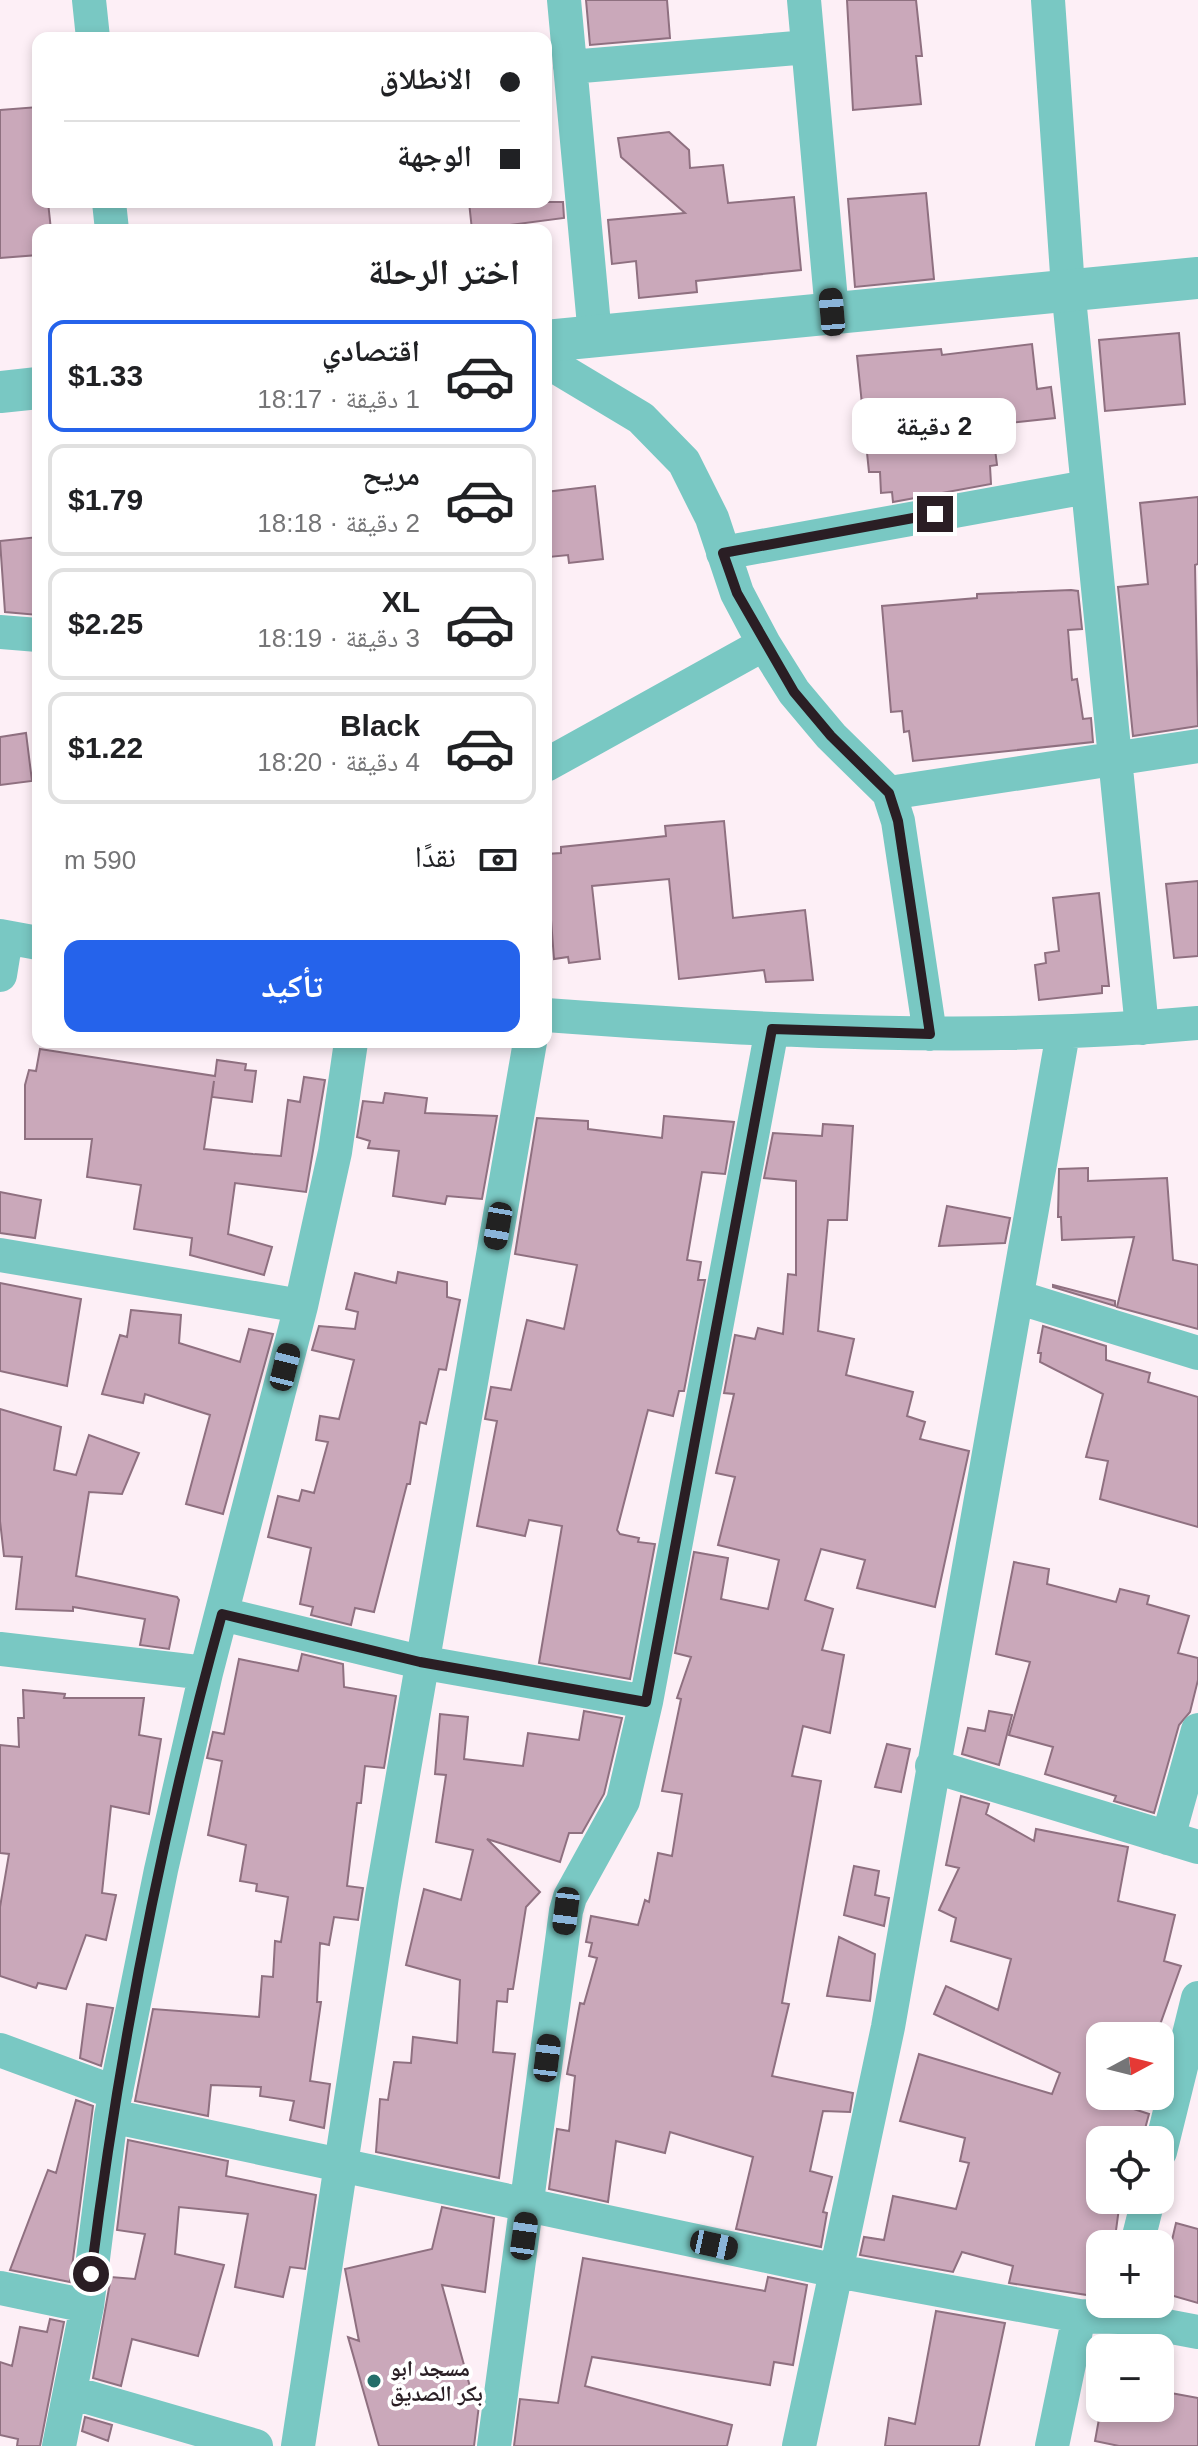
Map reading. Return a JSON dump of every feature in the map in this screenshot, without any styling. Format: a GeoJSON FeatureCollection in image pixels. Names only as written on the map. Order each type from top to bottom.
{"type":"FeatureCollection","features":[{"type":"Feature","properties":{"kind":"street"},"geometry":{"type":"LineString","coordinates":[[89,0],[92,32]]}},
{"type":"Feature","properties":{"kind":"street"},"geometry":{"type":"LineString","coordinates":[[564,0],[595,336]]}},
{"type":"Feature","properties":{"kind":"street"},"geometry":{"type":"LineString","coordinates":[[804,0],[832,312]]}},
{"type":"Feature","properties":{"kind":"street"},"geometry":{"type":"LineString","coordinates":[[1048,0],[1068,288],[1142,1028]]}},
{"type":"Feature","properties":{"kind":"street"},"geometry":{"type":"LineString","coordinates":[[570,67],[808,47]]}},
{"type":"Feature","properties":{"kind":"street"},"geometry":{"type":"LineString","coordinates":[[552,340],[1068,288],[1198,278]]}},
{"type":"Feature","properties":{"kind":"street"},"geometry":{"type":"LineString","coordinates":[[552,365],[641,418],[684,462],[712,518],[737,593],[764,644],[794,692],[831,736],[889,793],[898,821],[930,1034]]}},
{"type":"Feature","properties":{"kind":"street"},"geometry":{"type":"LineString","coordinates":[[0,392],[32,389]]}},
{"type":"Feature","properties":{"kind":"street"},"geometry":{"type":"LineString","coordinates":[[723,553],[1087,487]]}},
{"type":"Feature","properties":{"kind":"street"},"geometry":{"type":"LineString","coordinates":[[0,632],[32,635]]}},
{"type":"Feature","properties":{"kind":"street"},"geometry":{"type":"LineString","coordinates":[[552,762],[764,644]]}},
{"type":"Feature","properties":{"kind":"street"},"geometry":{"type":"LineString","coordinates":[[889,793],[1198,746]]}},
{"type":"Feature","properties":{"kind":"street"},"geometry":{"type":"LineString","coordinates":[[0,975],[15,939]]}},
{"type":"Feature","properties":{"kind":"street"},"geometry":{"type":"LineString","coordinates":[[552,1015],[772,1029],[930,1034],[1063,1033],[1198,1023]]}},
{"type":"Feature","properties":{"kind":"street"},"geometry":{"type":"LineString","coordinates":[[494,2446],[566,1911],[570,1897],[623,1801],[646,1702],[772,1029]]}},
{"type":"Feature","properties":{"kind":"street"},"geometry":{"type":"LineString","coordinates":[[799,2446],[888,2027],[1063,1033]]}},
{"type":"Feature","properties":{"kind":"street"},"geometry":{"type":"LineString","coordinates":[[59,2446],[87,2306],[113,2105],[206,1673],[301,1306],[335,1152],[350,1048]]}},
{"type":"Feature","properties":{"kind":"street"},"geometry":{"type":"LineString","coordinates":[[298,2446],[420,1662],[529,1048]]}},
{"type":"Feature","properties":{"kind":"street"},"geometry":{"type":"LineString","coordinates":[[0,1255],[301,1306]]}},
{"type":"Feature","properties":{"kind":"street"},"geometry":{"type":"LineString","coordinates":[[1017,1297],[1198,1353]]}},
{"type":"Feature","properties":{"kind":"street"},"geometry":{"type":"LineString","coordinates":[[222,1614],[420,1662],[646,1702]]}},
{"type":"Feature","properties":{"kind":"street"},"geometry":{"type":"LineString","coordinates":[[0,1649],[206,1673]]}},
{"type":"Feature","properties":{"kind":"street"},"geometry":{"type":"LineString","coordinates":[[932,1766],[1183,1843],[1198,1730]]}},
{"type":"Feature","properties":{"kind":"street"},"geometry":{"type":"LineString","coordinates":[[1166,2126],[1198,1998]]}},
{"type":"Feature","properties":{"kind":"street"},"geometry":{"type":"LineString","coordinates":[[0,2050],[113,2105],[340,2167],[837,2271],[1086,2315]]}},
{"type":"Feature","properties":{"kind":"street"},"geometry":{"type":"LineString","coordinates":[[0,2288],[87,2306]]}},
{"type":"Feature","properties":{"kind":"street"},"geometry":{"type":"LineString","coordinates":[[1052,2446],[1079,2316]]}},
{"type":"Feature","properties":{"kind":"street"},"geometry":{"type":"LineString","coordinates":[[1149,2318],[1198,2332]]}},
{"type":"Feature","properties":{"kind":"street"},"geometry":{"type":"LineString","coordinates":[[70,2392],[256,2446]]}},
{"type":"Feature","properties":{"kind":"building"},"geometry":{"type":"Polygon","coordinates":[[[586,0],[667,0],[670,38],[590,45],[586,0]]]}},
{"type":"Feature","properties":{"kind":"building"},"geometry":{"type":"Polygon","coordinates":[[[847,0],[916,0],[922,56],[916,56],[921,104],[853,110],[847,0]]]}},
{"type":"Feature","properties":{"kind":"building"},"geometry":{"type":"Polygon","coordinates":[[[32,107],[32,208],[49,208],[50,224],[32,224],[32,255],[0,258],[0,110],[32,107]]]}},
{"type":"Feature","properties":{"kind":"building"},"geometry":{"type":"Polygon","coordinates":[[[669,132],[689,150],[690,168],[723,165],[728,203],[794,197],[801,270],[696,281],[697,292],[639,298],[636,261],[612,264],[608,220],[685,213],[621,157],[618,138],[669,132]]]}},
{"type":"Feature","properties":{"kind":"building"},"geometry":{"type":"Polygon","coordinates":[[[926,193],[934,279],[855,287],[848,199],[926,193]]]}},
{"type":"Feature","properties":{"kind":"building"},"geometry":{"type":"Polygon","coordinates":[[[552,202],[563,202],[564,218],[518,224],[471,224],[470,208],[552,208],[552,202]]]}},
{"type":"Feature","properties":{"kind":"building"},"geometry":{"type":"Polygon","coordinates":[[[1179,333],[1185,404],[1105,411],[1099,340],[1179,333]]]}},
{"type":"Feature","properties":{"kind":"building"},"geometry":{"type":"Polygon","coordinates":[[[1032,344],[1037,389],[1051,387],[1055,418],[992,425],[997,465],[990,466],[991,484],[893,502],[892,492],[881,493],[880,472],[869,472],[857,356],[941,349],[942,355],[1032,344]]]}},
{"type":"Feature","properties":{"kind":"building"},"geometry":{"type":"Polygon","coordinates":[[[595,486],[603,559],[569,563],[568,555],[552,557],[552,491],[595,486]]]}},
{"type":"Feature","properties":{"kind":"building"},"geometry":{"type":"Polygon","coordinates":[[[1198,497],[1198,564],[1195,565],[1198,726],[1133,736],[1118,587],[1148,584],[1140,503],[1198,497]]]}},
{"type":"Feature","properties":{"kind":"building"},"geometry":{"type":"Polygon","coordinates":[[[32,538],[32,614],[5,612],[0,541],[32,538]]]}},
{"type":"Feature","properties":{"kind":"building"},"geometry":{"type":"Polygon","coordinates":[[[1078,591],[1082,629],[1068,630],[1072,680],[1077,679],[1083,719],[1091,718],[1093,742],[913,761],[909,731],[904,732],[902,711],[891,712],[882,606],[977,598],[977,594],[1078,591]]]}},
{"type":"Feature","properties":{"kind":"building"},"geometry":{"type":"Polygon","coordinates":[[[26,733],[32,781],[0,785],[0,737],[26,733]]]}},
{"type":"Feature","properties":{"kind":"building"},"geometry":{"type":"Polygon","coordinates":[[[724,821],[733,918],[805,910],[813,980],[766,982],[764,970],[679,979],[669,879],[592,886],[600,959],[569,963],[568,957],[554,959],[552,854],[561,853],[561,847],[666,836],[665,826],[724,821]]]}},
{"type":"Feature","properties":{"kind":"building"},"geometry":{"type":"Polygon","coordinates":[[[1198,881],[1198,956],[1174,958],[1166,884],[1198,881]]]}},
{"type":"Feature","properties":{"kind":"building"},"geometry":{"type":"Polygon","coordinates":[[[1099,893],[1109,986],[1102,986],[1102,993],[1039,1000],[1035,965],[1046,963],[1045,953],[1059,951],[1053,898],[1099,893]]]}},
{"type":"Feature","properties":{"kind":"building"},"geometry":{"type":"Polygon","coordinates":[[[40,1049],[215,1076],[217,1060],[246,1064],[245,1070],[256,1071],[252,1102],[212,1097],[214,1081],[204,1149],[281,1156],[288,1100],[300,1102],[304,1077],[325,1080],[306,1192],[235,1183],[228,1234],[272,1247],[264,1275],[190,1255],[192,1238],[134,1229],[141,1185],[87,1177],[92,1139],[25,1139],[25,1085],[29,1070],[36,1071],[40,1049]]]}},
{"type":"Feature","properties":{"kind":"building"},"geometry":{"type":"Polygon","coordinates":[[[385,1093],[427,1098],[425,1113],[497,1116],[482,1199],[447,1196],[445,1204],[393,1196],[399,1151],[368,1148],[370,1141],[357,1137],[363,1101],[383,1103],[385,1093]]]}},
{"type":"Feature","properties":{"kind":"building"},"geometry":{"type":"Polygon","coordinates":[[[664,1116],[734,1122],[725,1174],[702,1172],[687,1260],[701,1262],[698,1280],[705,1280],[684,1391],[679,1391],[673,1416],[648,1410],[617,1530],[620,1534],[639,1538],[638,1542],[655,1544],[630,1679],[539,1663],[562,1526],[529,1520],[525,1536],[477,1526],[497,1421],[485,1419],[491,1387],[511,1390],[527,1320],[564,1329],[577,1265],[515,1254],[537,1118],[588,1121],[588,1129],[662,1138],[664,1116]]]}},
{"type":"Feature","properties":{"kind":"building"},"geometry":{"type":"Polygon","coordinates":[[[823,1124],[853,1126],[847,1220],[828,1220],[818,1331],[854,1339],[846,1375],[913,1392],[907,1416],[925,1422],[920,1439],[969,1451],[935,1607],[857,1588],[865,1560],[821,1549],[805,1600],[833,1609],[822,1650],[844,1655],[830,1733],[803,1726],[792,1776],[821,1781],[782,2003],[789,2004],[772,2076],[853,2093],[850,2112],[823,2111],[810,2171],[832,2177],[823,2212],[827,2213],[821,2247],[736,2229],[753,2157],[670,2132],[665,2153],[616,2141],[608,2202],[549,2189],[557,2129],[569,2131],[575,2076],[567,2074],[580,2003],[584,2004],[597,1958],[589,1956],[592,1943],[586,1942],[591,1916],[638,1925],[645,1900],[649,1902],[658,1853],[672,1856],[682,1794],[662,1791],[681,1699],[677,1698],[691,1657],[675,1653],[694,1552],[728,1558],[721,1599],[768,1609],[779,1560],[718,1545],[735,1477],[716,1473],[734,1394],[724,1393],[735,1335],[755,1339],[758,1328],[783,1334],[788,1274],[796,1275],[796,1181],[764,1178],[773,1133],[822,1136],[823,1124]]]}},
{"type":"Feature","properties":{"kind":"building"},"geometry":{"type":"Polygon","coordinates":[[[1088,1168],[1088,1181],[1167,1178],[1173,1260],[1198,1265],[1198,1329],[1117,1307],[1134,1237],[1062,1240],[1061,1217],[1058,1217],[1059,1169],[1088,1168]]]}},
{"type":"Feature","properties":{"kind":"building"},"geometry":{"type":"Polygon","coordinates":[[[0,1192],[41,1200],[35,1238],[0,1233],[0,1192]]]}},
{"type":"Feature","properties":{"kind":"building"},"geometry":{"type":"Polygon","coordinates":[[[947,1206],[1010,1218],[1005,1243],[939,1246],[947,1206]]]}},
{"type":"Feature","properties":{"kind":"building"},"geometry":{"type":"Polygon","coordinates":[[[398,1272],[447,1282],[447,1297],[460,1300],[446,1370],[439,1369],[426,1424],[420,1422],[410,1484],[407,1484],[374,1612],[355,1608],[351,1625],[311,1615],[313,1607],[300,1604],[311,1548],[268,1537],[278,1496],[299,1501],[302,1490],[314,1493],[328,1442],[316,1440],[320,1416],[339,1419],[354,1360],[312,1350],[319,1326],[355,1329],[358,1312],[346,1309],[355,1273],[396,1283],[398,1272]]]}},
{"type":"Feature","properties":{"kind":"building"},"geometry":{"type":"Polygon","coordinates":[[[0,1283],[81,1299],[67,1386],[0,1371],[0,1283]]]}},
{"type":"Feature","properties":{"kind":"building"},"geometry":{"type":"Polygon","coordinates":[[[1053,1287],[1115,1301],[1115,1306],[1053,1287]]]}},
{"type":"Feature","properties":{"kind":"building"},"geometry":{"type":"Polygon","coordinates":[[[131,1310],[181,1315],[179,1343],[240,1362],[249,1329],[273,1334],[223,1514],[186,1504],[210,1415],[145,1394],[143,1403],[102,1394],[120,1335],[127,1337],[131,1310]]]}},
{"type":"Feature","properties":{"kind":"building"},"geometry":{"type":"Polygon","coordinates":[[[1043,1326],[1106,1346],[1106,1360],[1150,1373],[1148,1382],[1198,1397],[1198,1527],[1100,1499],[1108,1461],[1086,1457],[1103,1394],[1040,1362],[1041,1353],[1038,1353],[1043,1326]]]}},
{"type":"Feature","properties":{"kind":"building"},"geometry":{"type":"Polygon","coordinates":[[[0,1409],[61,1427],[54,1470],[76,1475],[89,1435],[139,1453],[122,1494],[89,1492],[76,1576],[177,1597],[179,1600],[169,1649],[140,1645],[145,1619],[73,1607],[73,1611],[16,1609],[22,1557],[4,1556],[0,1521],[0,1409]]]}},
{"type":"Feature","properties":{"kind":"building"},"geometry":{"type":"Polygon","coordinates":[[[1014,1562],[1049,1569],[1047,1584],[1116,1602],[1120,1589],[1149,1596],[1147,1604],[1189,1616],[1178,1653],[1198,1658],[1198,1680],[1190,1712],[1179,1725],[1154,1813],[1114,1801],[1116,1796],[1045,1774],[1053,1747],[1009,1735],[1030,1662],[996,1654],[1014,1562]]]}},
{"type":"Feature","properties":{"kind":"building"},"geometry":{"type":"Polygon","coordinates":[[[302,1654],[343,1664],[344,1687],[396,1696],[384,1768],[365,1766],[361,1803],[357,1803],[347,1886],[363,1888],[358,1920],[334,1917],[329,1945],[320,1943],[317,2002],[321,2002],[310,2081],[330,2084],[324,2128],[290,2120],[294,2101],[260,2096],[261,2087],[211,2085],[208,2116],[135,2101],[153,2009],[259,2017],[262,1976],[273,1977],[275,1941],[281,1942],[288,1897],[256,1891],[257,1884],[240,1881],[246,1845],[208,1835],[222,1761],[207,1758],[213,1732],[224,1734],[239,1659],[298,1671],[302,1654]]]}},
{"type":"Feature","properties":{"kind":"building"},"geometry":{"type":"Polygon","coordinates":[[[23,1690],[65,1694],[64,1698],[144,1698],[139,1735],[161,1739],[149,1814],[111,1806],[102,1893],[116,1895],[106,1940],[86,1935],[66,1989],[38,1983],[36,1988],[0,1976],[0,1907],[9,1854],[0,1853],[0,1745],[19,1747],[18,1718],[24,1718],[23,1690]]]}},
{"type":"Feature","properties":{"kind":"building"},"geometry":{"type":"Polygon","coordinates":[[[584,1711],[622,1718],[604,1794],[582,1833],[569,1833],[560,1862],[487,1839],[540,1892],[526,1907],[513,1989],[508,1989],[507,2002],[497,2001],[493,2052],[515,2054],[499,2178],[376,2152],[380,2099],[388,2100],[394,2062],[411,2063],[413,2037],[457,2043],[460,1980],[406,1965],[424,1889],[461,1900],[473,1850],[436,1842],[446,1775],[435,1774],[440,1714],[468,1717],[464,1759],[523,1766],[528,1733],[579,1740],[584,1711]]]}},
{"type":"Feature","properties":{"kind":"building"},"geometry":{"type":"Polygon","coordinates":[[[989,1711],[1012,1715],[999,1765],[962,1754],[968,1728],[985,1731],[989,1711]]]}},
{"type":"Feature","properties":{"kind":"building"},"geometry":{"type":"Polygon","coordinates":[[[887,1744],[910,1749],[901,1792],[875,1787],[887,1744]]]}},
{"type":"Feature","properties":{"kind":"building"},"geometry":{"type":"Polygon","coordinates":[[[961,1796],[989,1804],[986,1814],[1034,1841],[1036,1829],[1128,1847],[1118,1901],[1175,1915],[1164,1961],[1181,1966],[1161,2022],[1086,2022],[1086,2110],[1137,2110],[1149,2114],[1146,2126],[1086,2126],[1086,2214],[1118,2214],[1116,2230],[1086,2230],[1086,2295],[1009,2283],[1013,2266],[962,2252],[953,2272],[860,2255],[864,2237],[884,2240],[893,2196],[956,2209],[969,2163],[960,2161],[965,2138],[900,2121],[919,2054],[1052,2094],[1060,2073],[934,2014],[946,1986],[998,2010],[1011,1959],[951,1941],[956,1918],[939,1910],[959,1868],[946,1865],[961,1796]]]}},
{"type":"Feature","properties":{"kind":"building"},"geometry":{"type":"Polygon","coordinates":[[[854,1866],[879,1871],[875,1895],[889,1898],[884,1926],[844,1915],[854,1866]]]}},
{"type":"Feature","properties":{"kind":"building"},"geometry":{"type":"Polygon","coordinates":[[[839,1937],[875,1954],[870,2001],[827,1996],[839,1937]]]}},
{"type":"Feature","properties":{"kind":"building"},"geometry":{"type":"Polygon","coordinates":[[[87,2004],[113,2008],[101,2066],[80,2058],[87,2004]]]}},
{"type":"Feature","properties":{"kind":"building"},"geometry":{"type":"Polygon","coordinates":[[[76,2100],[93,2106],[70,2282],[10,2270],[48,2170],[56,2173],[76,2100]]]}},
{"type":"Feature","properties":{"kind":"building"},"geometry":{"type":"Polygon","coordinates":[[[128,2140],[228,2161],[226,2176],[316,2195],[305,2269],[290,2267],[283,2297],[235,2287],[248,2214],[179,2207],[175,2254],[224,2265],[198,2356],[132,2339],[121,2386],[93,2378],[111,2277],[135,2279],[145,2234],[117,2230],[128,2140]]]}},
{"type":"Feature","properties":{"kind":"building"},"geometry":{"type":"Polygon","coordinates":[[[442,2207],[494,2218],[485,2292],[442,2285],[475,2405],[479,2405],[474,2446],[379,2446],[348,2337],[359,2341],[345,2269],[432,2249],[442,2207]]]}},
{"type":"Feature","properties":{"kind":"building"},"geometry":{"type":"Polygon","coordinates":[[[1176,2223],[1198,2229],[1198,2303],[1174,2296],[1176,2223]]]}},
{"type":"Feature","properties":{"kind":"building"},"geometry":{"type":"Polygon","coordinates":[[[583,2258],[765,2291],[768,2277],[807,2285],[793,2365],[774,2362],[770,2385],[592,2357],[585,2386],[732,2425],[727,2446],[514,2446],[520,2399],[558,2403],[583,2258]]]}},
{"type":"Feature","properties":{"kind":"building"},"geometry":{"type":"Polygon","coordinates":[[[936,2311],[1005,2323],[979,2446],[885,2446],[889,2418],[915,2424],[936,2311]]]}},
{"type":"Feature","properties":{"kind":"building"},"geometry":{"type":"Polygon","coordinates":[[[50,2319],[64,2322],[40,2446],[17,2446],[18,2439],[0,2435],[0,2362],[12,2366],[20,2327],[47,2332],[50,2319]]]}},
{"type":"Feature","properties":{"kind":"building"},"geometry":{"type":"Polygon","coordinates":[[[1174,2394],[1198,2398],[1198,2446],[1119,2446],[1095,2441],[1098,2422],[1174,2422],[1174,2394]]]}},
{"type":"Feature","properties":{"kind":"building"},"geometry":{"type":"Polygon","coordinates":[[[85,2417],[112,2425],[108,2441],[82,2431],[85,2417]]]}},
{"type":"Feature","properties":{"kind":"place","name":"مسجد ابو بكر الصديق"},"geometry":{"type":"Point","coordinates":[374,2381]}},
{"type":"Feature","properties":{"kind":"route"},"geometry":{"type":"LineString","coordinates":[[91,2274],[111,2116],[161,1870],[222,1614],[420,1662],[646,1702],[772,1029],[930,1034],[898,821],[889,793],[831,736],[794,692],[737,593],[723,553],[935,514]]}}]}
